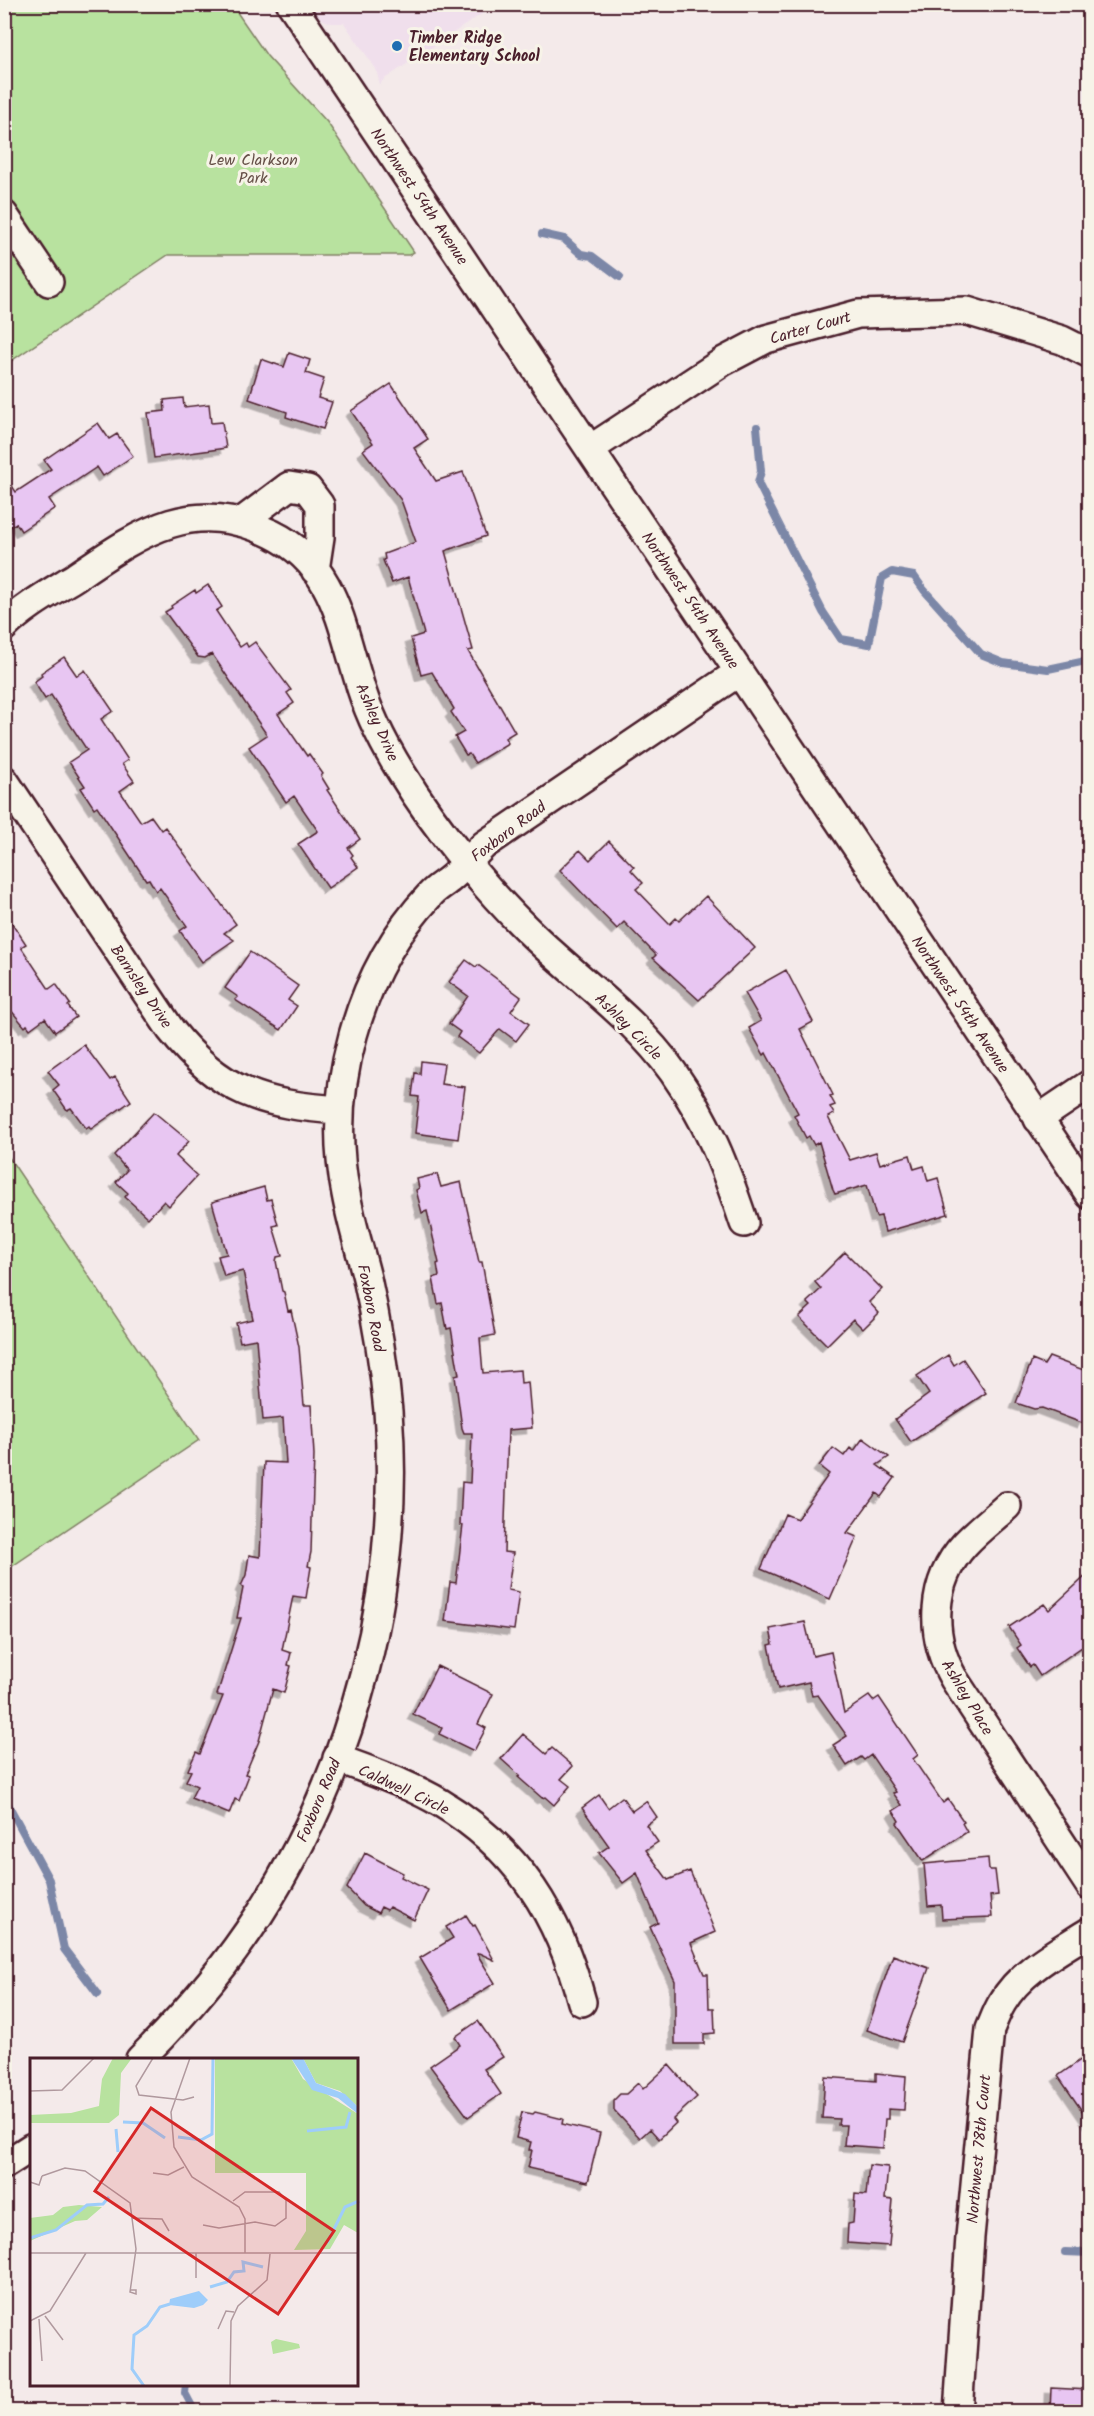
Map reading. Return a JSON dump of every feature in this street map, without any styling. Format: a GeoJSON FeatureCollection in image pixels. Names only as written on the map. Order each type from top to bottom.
{"type":"FeatureCollection","features":[{"type":"Feature","properties":{"kind":"street","name":"Northwest 54th Avenue"},"geometry":{"type":"LineString","coordinates":[[291,4],[1089,1195]]}},
{"type":"Feature","properties":{"kind":"street"},"geometry":{"type":"LineString","coordinates":[[4,215],[49,282]]}},
{"type":"Feature","properties":{"kind":"street","name":"Carter Court"},"geometry":{"type":"LineString","coordinates":[[590,449],[724,361],[766,339],[858,314],[967,311],[1062,340],[1089,354]]}},
{"type":"Feature","properties":{"kind":"street"},"geometry":{"type":"LineString","coordinates":[[4,627],[127,542],[151,529],[178,521],[208,518],[241,522],[289,486],[308,489],[320,505],[320,537],[315,570]]}},
{"type":"Feature","properties":{"kind":"street","name":"Ashley Drive"},"geometry":{"type":"LineString","coordinates":[[241,522],[280,539],[296,550],[315,570],[336,604],[358,680],[378,729],[401,772],[428,812],[468,861]]}},
{"type":"Feature","properties":{"kind":"street","name":"Foxboro Road"},"geometry":{"type":"LineString","coordinates":[[141,2058],[216,1975],[259,1915],[296,1851],[325,1790],[337,1758],[360,1691],[377,1616],[387,1545],[390,1478],[388,1412],[380,1341],[368,1280],[345,1192],[340,1151],[340,1110],[346,1064],[358,1019],[376,973],[400,932],[431,892],[451,878],[495,836],[739,672]]}},
{"type":"Feature","properties":{"kind":"street","name":"Barnsley Drive"},"geometry":{"type":"LineString","coordinates":[[4,780],[171,1030],[190,1054],[215,1075],[242,1091],[272,1102],[340,1110]]}},
{"type":"Feature","properties":{"kind":"street","name":"Ashley Circle"},"geometry":{"type":"LineString","coordinates":[[468,861],[534,936],[638,1030],[671,1070],[700,1113],[723,1160],[744,1223]]}},
{"type":"Feature","properties":{"kind":"street"},"geometry":{"type":"LineString","coordinates":[[1038,1119],[1089,1084]]}},
{"type":"Feature","properties":{"kind":"street","name":"Ashley Place"},"geometry":{"type":"LineString","coordinates":[[1007,1506],[965,1544],[950,1564],[938,1599],[936,1615],[938,1641],[954,1679],[1089,1886]]}},
{"type":"Feature","properties":{"kind":"street","name":"Caldwell Circle"},"geometry":{"type":"LineString","coordinates":[[337,1758],[395,1781],[440,1803],[474,1826],[506,1854],[532,1886],[555,1923],[572,1963],[582,2002]]}},
{"type":"Feature","properties":{"kind":"street","name":"Northwest 78th Court"},"geometry":{"type":"LineString","coordinates":[[958,2412],[970,2237],[990,2029],[1001,2004],[1016,1984],[1089,1931]]}},
{"type":"Feature","properties":{"kind":"street"},"geometry":{"type":"LineString","coordinates":[[4,2165],[30,2148]]}},
{"type":"Feature","properties":{"kind":"shaded area"},"geometry":{"type":"Polygon","coordinates":[[[1089,4],[1089,7],[894,11],[889,5],[1089,4]]]}},
{"type":"Feature","properties":{"kind":"shaded area","name":"Timber Ridge Elementary School"},"geometry":{"type":"Polygon","coordinates":[[[309,5],[495,5],[383,80],[380,85],[376,69],[344,23],[331,23],[321,19],[309,5]]]}},
{"type":"Feature","properties":{"kind":"green space","name":"Lew Clarkson Park"},"geometry":{"type":"Polygon","coordinates":[[[4,5],[232,5],[267,56],[327,122],[414,252],[409,255],[168,255],[5,365],[4,5]]]}},
{"type":"Feature","properties":{"kind":"green space"},"geometry":{"type":"Polygon","coordinates":[[[4,1150],[199,1440],[5,1571],[4,1571],[4,1150]]]}},
{"type":"Feature","properties":{"kind":"building"},"geometry":{"type":"Polygon","coordinates":[[[289,353],[310,360],[306,373],[324,379],[318,398],[332,402],[323,429],[286,417],[287,412],[249,399],[261,359],[284,367],[289,353]]]}},
{"type":"Feature","properties":{"kind":"building"},"geometry":{"type":"Polygon","coordinates":[[[391,384],[428,439],[414,448],[436,481],[463,472],[486,536],[445,551],[473,650],[468,651],[515,732],[505,738],[508,743],[475,763],[469,754],[466,755],[455,737],[464,732],[451,712],[454,709],[432,672],[421,675],[411,638],[424,634],[408,577],[392,583],[383,560],[385,559],[384,554],[416,542],[401,500],[363,450],[373,443],[351,411],[391,384]]]}},
{"type":"Feature","properties":{"kind":"building"},"geometry":{"type":"Polygon","coordinates":[[[183,398],[184,407],[209,404],[211,423],[222,422],[226,448],[154,458],[148,413],[165,411],[164,400],[183,398]]]}},
{"type":"Feature","properties":{"kind":"building"},"geometry":{"type":"Polygon","coordinates":[[[98,423],[109,439],[117,434],[133,456],[103,476],[97,467],[49,499],[55,508],[21,531],[16,523],[4,531],[4,474],[16,492],[51,469],[44,460],[98,423]]]}},
{"type":"Feature","properties":{"kind":"building"},"geometry":{"type":"Polygon","coordinates":[[[208,585],[222,607],[216,611],[240,647],[246,643],[248,647],[255,642],[291,690],[287,693],[294,703],[278,714],[307,756],[309,754],[323,774],[321,776],[329,789],[327,790],[360,839],[348,848],[358,867],[328,888],[298,844],[318,831],[294,796],[286,802],[249,747],[267,735],[212,654],[205,658],[198,657],[165,612],[195,590],[196,593],[208,585]]]}},
{"type":"Feature","properties":{"kind":"building"},"geometry":{"type":"Polygon","coordinates":[[[64,657],[77,676],[85,670],[113,711],[101,719],[128,760],[122,764],[134,781],[120,791],[141,822],[151,816],[161,830],[165,827],[236,924],[224,933],[234,940],[202,962],[180,931],[187,926],[160,888],[156,891],[149,879],[146,880],[97,806],[94,808],[81,788],[85,786],[69,762],[87,750],[51,695],[45,699],[34,682],[42,676],[41,673],[64,657]]]}},
{"type":"Feature","properties":{"kind":"building"},"geometry":{"type":"Polygon","coordinates":[[[609,841],[634,867],[631,870],[643,883],[636,889],[670,924],[676,918],[679,921],[706,896],[755,948],[699,1000],[653,958],[656,955],[624,922],[617,929],[560,870],[580,850],[590,860],[609,841]]]}},
{"type":"Feature","properties":{"kind":"building"},"geometry":{"type":"Polygon","coordinates":[[[4,911],[26,944],[21,947],[49,989],[56,984],[76,1017],[55,1032],[45,1018],[30,1029],[27,1025],[25,1027],[4,1002],[4,911]]]}},
{"type":"Feature","properties":{"kind":"building"},"geometry":{"type":"Polygon","coordinates":[[[250,952],[298,986],[288,1000],[297,1006],[281,1030],[235,1000],[238,997],[225,988],[250,952]]]}},
{"type":"Feature","properties":{"kind":"building"},"geometry":{"type":"Polygon","coordinates":[[[466,960],[476,967],[478,965],[521,997],[511,1011],[529,1024],[516,1041],[500,1029],[479,1053],[457,1037],[460,1032],[449,1024],[468,996],[449,982],[466,960]]]}},
{"type":"Feature","properties":{"kind":"building"},"geometry":{"type":"Polygon","coordinates":[[[786,970],[813,1022],[800,1029],[833,1095],[830,1096],[835,1105],[830,1107],[834,1114],[828,1117],[850,1160],[876,1152],[880,1164],[910,1155],[914,1169],[924,1166],[928,1181],[938,1178],[948,1214],[885,1232],[881,1216],[876,1217],[867,1185],[835,1194],[819,1142],[814,1145],[809,1136],[806,1138],[794,1115],[798,1113],[766,1053],[764,1055],[749,1028],[761,1021],[745,993],[786,970]]]}},
{"type":"Feature","properties":{"kind":"building"},"geometry":{"type":"Polygon","coordinates":[[[84,1045],[110,1080],[115,1077],[131,1101],[91,1129],[89,1126],[86,1128],[71,1108],[67,1110],[53,1090],[59,1085],[48,1071],[84,1045]]]}},
{"type":"Feature","properties":{"kind":"building"},"geometry":{"type":"Polygon","coordinates":[[[421,1061],[444,1064],[441,1084],[465,1087],[458,1139],[415,1133],[419,1097],[412,1096],[415,1073],[420,1074],[421,1061]]]}},
{"type":"Feature","properties":{"kind":"building"},"geometry":{"type":"Polygon","coordinates":[[[154,1112],[189,1141],[176,1156],[197,1176],[169,1206],[164,1201],[148,1218],[125,1197],[128,1193],[116,1182],[127,1170],[114,1155],[154,1112]]]}},
{"type":"Feature","properties":{"kind":"building"},"geometry":{"type":"Polygon","coordinates":[[[437,1174],[441,1187],[461,1182],[479,1262],[482,1262],[495,1335],[480,1338],[483,1373],[520,1370],[521,1383],[528,1382],[532,1428],[508,1430],[504,1552],[513,1553],[508,1590],[519,1592],[514,1630],[445,1621],[450,1582],[456,1583],[463,1525],[460,1525],[462,1482],[470,1483],[472,1433],[464,1433],[462,1428],[455,1376],[459,1375],[451,1328],[447,1329],[442,1303],[438,1304],[433,1278],[439,1276],[437,1264],[439,1263],[427,1211],[422,1213],[416,1190],[419,1188],[417,1179],[437,1174]]]}},
{"type":"Feature","properties":{"kind":"building"},"geometry":{"type":"Polygon","coordinates":[[[264,1187],[267,1200],[271,1199],[278,1225],[273,1226],[282,1256],[277,1257],[276,1261],[282,1291],[288,1311],[291,1310],[299,1347],[304,1405],[311,1405],[314,1455],[311,1552],[308,1566],[311,1567],[306,1598],[293,1596],[282,1650],[291,1653],[288,1665],[291,1666],[284,1693],[273,1689],[259,1741],[245,1774],[249,1775],[239,1801],[235,1799],[229,1814],[191,1798],[197,1786],[186,1781],[191,1771],[188,1770],[196,1752],[200,1754],[223,1696],[217,1695],[241,1618],[237,1618],[243,1588],[241,1586],[246,1575],[249,1555],[260,1557],[264,1462],[286,1463],[283,1418],[263,1420],[256,1339],[240,1342],[236,1323],[253,1319],[243,1271],[224,1276],[218,1256],[227,1254],[212,1202],[264,1187]]]}},
{"type":"Feature","properties":{"kind":"building"},"geometry":{"type":"Polygon","coordinates":[[[845,1252],[882,1289],[869,1302],[879,1313],[863,1329],[853,1319],[827,1345],[799,1317],[811,1306],[807,1302],[821,1289],[815,1282],[845,1252]]]}},
{"type":"Feature","properties":{"kind":"building"},"geometry":{"type":"Polygon","coordinates":[[[948,1355],[954,1365],[963,1359],[986,1393],[911,1442],[895,1419],[929,1394],[917,1376],[948,1355]]]}},
{"type":"Feature","properties":{"kind":"building"},"geometry":{"type":"Polygon","coordinates":[[[1049,1357],[1089,1372],[1089,1412],[1082,1423],[1042,1408],[1034,1409],[1016,1403],[1032,1360],[1044,1365],[1049,1357]]]}},
{"type":"Feature","properties":{"kind":"building"},"geometry":{"type":"Polygon","coordinates":[[[863,1438],[889,1457],[877,1465],[895,1478],[881,1497],[876,1493],[847,1533],[857,1537],[830,1599],[761,1569],[785,1514],[797,1519],[829,1474],[819,1466],[833,1448],[844,1456],[850,1448],[854,1451],[863,1438]]]}},
{"type":"Feature","properties":{"kind":"building"},"geometry":{"type":"Polygon","coordinates":[[[1089,1573],[1089,1642],[1040,1676],[1033,1665],[1030,1667],[1017,1648],[1021,1645],[1009,1627],[1044,1604],[1049,1610],[1089,1573]]]}},
{"type":"Feature","properties":{"kind":"building"},"geometry":{"type":"Polygon","coordinates":[[[805,1622],[813,1656],[831,1652],[844,1713],[869,1696],[873,1701],[879,1697],[918,1755],[913,1759],[943,1803],[948,1799],[964,1822],[962,1823],[967,1832],[923,1861],[897,1823],[899,1821],[893,1811],[902,1805],[871,1755],[864,1760],[861,1757],[847,1766],[833,1745],[847,1736],[818,1695],[812,1696],[809,1682],[778,1689],[769,1645],[773,1644],[770,1629],[805,1622]]]}},
{"type":"Feature","properties":{"kind":"building"},"geometry":{"type":"Polygon","coordinates":[[[437,1666],[493,1694],[478,1724],[486,1728],[474,1751],[439,1734],[442,1728],[413,1714],[437,1666]]]}},
{"type":"Feature","properties":{"kind":"building"},"geometry":{"type":"Polygon","coordinates":[[[523,1734],[546,1754],[552,1748],[573,1766],[561,1779],[570,1786],[554,1805],[545,1797],[542,1798],[501,1759],[523,1734]]]}},
{"type":"Feature","properties":{"kind":"building"},"geometry":{"type":"Polygon","coordinates":[[[599,1795],[608,1808],[622,1797],[632,1811],[646,1801],[657,1817],[646,1825],[658,1842],[646,1850],[668,1880],[690,1871],[715,1932],[691,1943],[704,1974],[708,1974],[709,2008],[714,2008],[715,2033],[704,2034],[704,2044],[675,2044],[675,1981],[650,1927],[658,1923],[637,1873],[623,1883],[599,1853],[609,1846],[582,1808],[599,1795]]]}},
{"type":"Feature","properties":{"kind":"building"},"geometry":{"type":"Polygon","coordinates":[[[365,1853],[403,1873],[401,1877],[428,1890],[414,1920],[389,1907],[387,1910],[381,1907],[378,1913],[364,1906],[347,1888],[365,1853]]]}},
{"type":"Feature","properties":{"kind":"building"},"geometry":{"type":"Polygon","coordinates":[[[988,1858],[989,1870],[995,1870],[998,1895],[990,1896],[992,1917],[942,1919],[941,1905],[928,1906],[924,1864],[988,1858]]]}},
{"type":"Feature","properties":{"kind":"building"},"geometry":{"type":"Polygon","coordinates":[[[466,1915],[473,1926],[475,1925],[494,1960],[477,1954],[495,1983],[451,2010],[420,1958],[453,1938],[446,1927],[466,1915]]]}},
{"type":"Feature","properties":{"kind":"building"},"geometry":{"type":"Polygon","coordinates":[[[893,1955],[929,1968],[902,2042],[867,2030],[893,1955]]]}},
{"type":"Feature","properties":{"kind":"building"},"geometry":{"type":"Polygon","coordinates":[[[478,2021],[503,2057],[484,2069],[501,2094],[468,2117],[430,2066],[460,2045],[455,2037],[478,2021]]]}},
{"type":"Feature","properties":{"kind":"building"},"geometry":{"type":"Polygon","coordinates":[[[1089,2054],[1089,2121],[1058,2076],[1089,2054]]]}},
{"type":"Feature","properties":{"kind":"building"},"geometry":{"type":"Polygon","coordinates":[[[669,2065],[697,2097],[673,2119],[676,2123],[659,2139],[650,2129],[640,2138],[614,2110],[614,2100],[620,2094],[626,2094],[638,2083],[643,2089],[669,2065]]]}},
{"type":"Feature","properties":{"kind":"building"},"geometry":{"type":"Polygon","coordinates":[[[876,2073],[906,2076],[904,2110],[888,2109],[883,2148],[844,2145],[846,2125],[838,2125],[839,2119],[822,2118],[825,2077],[876,2081],[876,2073]]]}},
{"type":"Feature","properties":{"kind":"building"},"geometry":{"type":"Polygon","coordinates":[[[522,2112],[533,2114],[535,2112],[563,2119],[562,2124],[600,2133],[588,2182],[528,2168],[532,2150],[529,2150],[531,2142],[516,2138],[522,2112]]]}},
{"type":"Feature","properties":{"kind":"building"},"geometry":{"type":"Polygon","coordinates":[[[869,2165],[888,2167],[885,2199],[893,2200],[889,2246],[847,2243],[848,2224],[853,2223],[855,2194],[866,2195],[869,2165]]]}},
{"type":"Feature","properties":{"kind":"building"},"geometry":{"type":"Polygon","coordinates":[[[1051,2388],[1089,2390],[1089,2412],[1050,2412],[1051,2388]]]}},
{"type":"Feature","properties":{"kind":"waterway"},"geometry":{"type":"LineString","coordinates":[[542,234],[564,239],[581,254],[592,256],[620,277]]}},
{"type":"Feature","properties":{"kind":"waterway"},"geometry":{"type":"LineString","coordinates":[[757,427],[761,471],[758,483],[823,612],[841,639],[869,644],[882,578],[892,572],[914,576],[981,654],[1003,663],[1048,669],[1081,662],[1090,663]]}},
{"type":"Feature","properties":{"kind":"waterway"},"geometry":{"type":"LineString","coordinates":[[4,1797],[49,1880],[64,1949],[98,1994]]}},
{"type":"Feature","properties":{"kind":"waterway"},"geometry":{"type":"LineString","coordinates":[[1065,2252],[1090,2253]]}},
{"type":"Feature","properties":{"kind":"waterway"},"geometry":{"type":"LineString","coordinates":[[186,2386],[185,2393],[195,2412]]}},
{"type":"Feature","properties":{"kind":"place","name":"Timber Ridge Elementary School"},"geometry":{"type":"Point","coordinates":[397,46]}}]}
